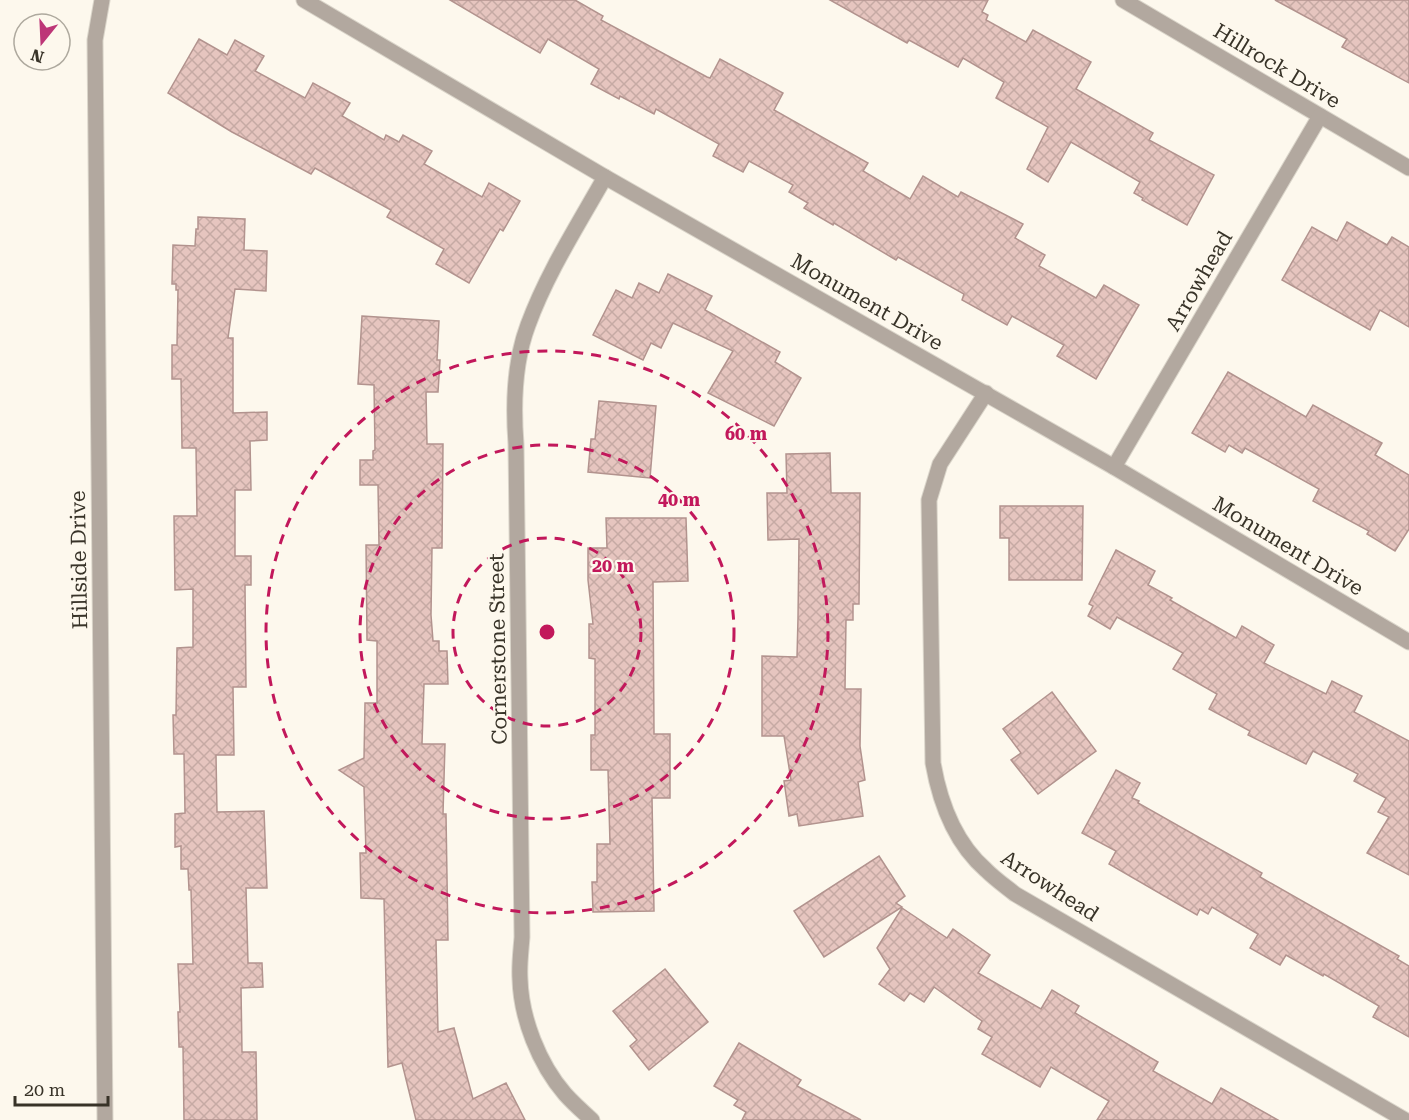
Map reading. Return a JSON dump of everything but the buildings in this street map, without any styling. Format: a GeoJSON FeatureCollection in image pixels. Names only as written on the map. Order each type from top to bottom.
{"type":"FeatureCollection","features":[{"type":"Feature","properties":{"kind":"street","name":"Hillside Drive"},"geometry":{"type":"LineString","coordinates":[[102,0],[95,40],[105,1120]]}},
{"type":"Feature","properties":{"kind":"street","name":"Monument Drive"},"geometry":{"type":"LineString","coordinates":[[304,0],[605,177],[1114,467],[1409,642]]}},
{"type":"Feature","properties":{"kind":"street","name":"Hillrock Drive"},"geometry":{"type":"LineString","coordinates":[[1123,0],[1409,168]]}},
{"type":"Feature","properties":{"kind":"street","name":"Arrowhead"},"geometry":{"type":"LineString","coordinates":[[1114,467],[1320,116]]}},
{"type":"Feature","properties":{"kind":"street","name":"Cornerstone Street"},"geometry":{"type":"LineString","coordinates":[[592,1120],[565,1094],[552,1077],[526,1020],[522,1000],[514,420],[517,373],[527,326],[548,278],[605,177]]}},
{"type":"Feature","properties":{"kind":"street","name":"Arrowhead"},"geometry":{"type":"LineString","coordinates":[[986,393],[940,464],[929,500],[933,764],[936,783],[959,838],[984,869],[1015,894],[1405,1120]]}}]}
